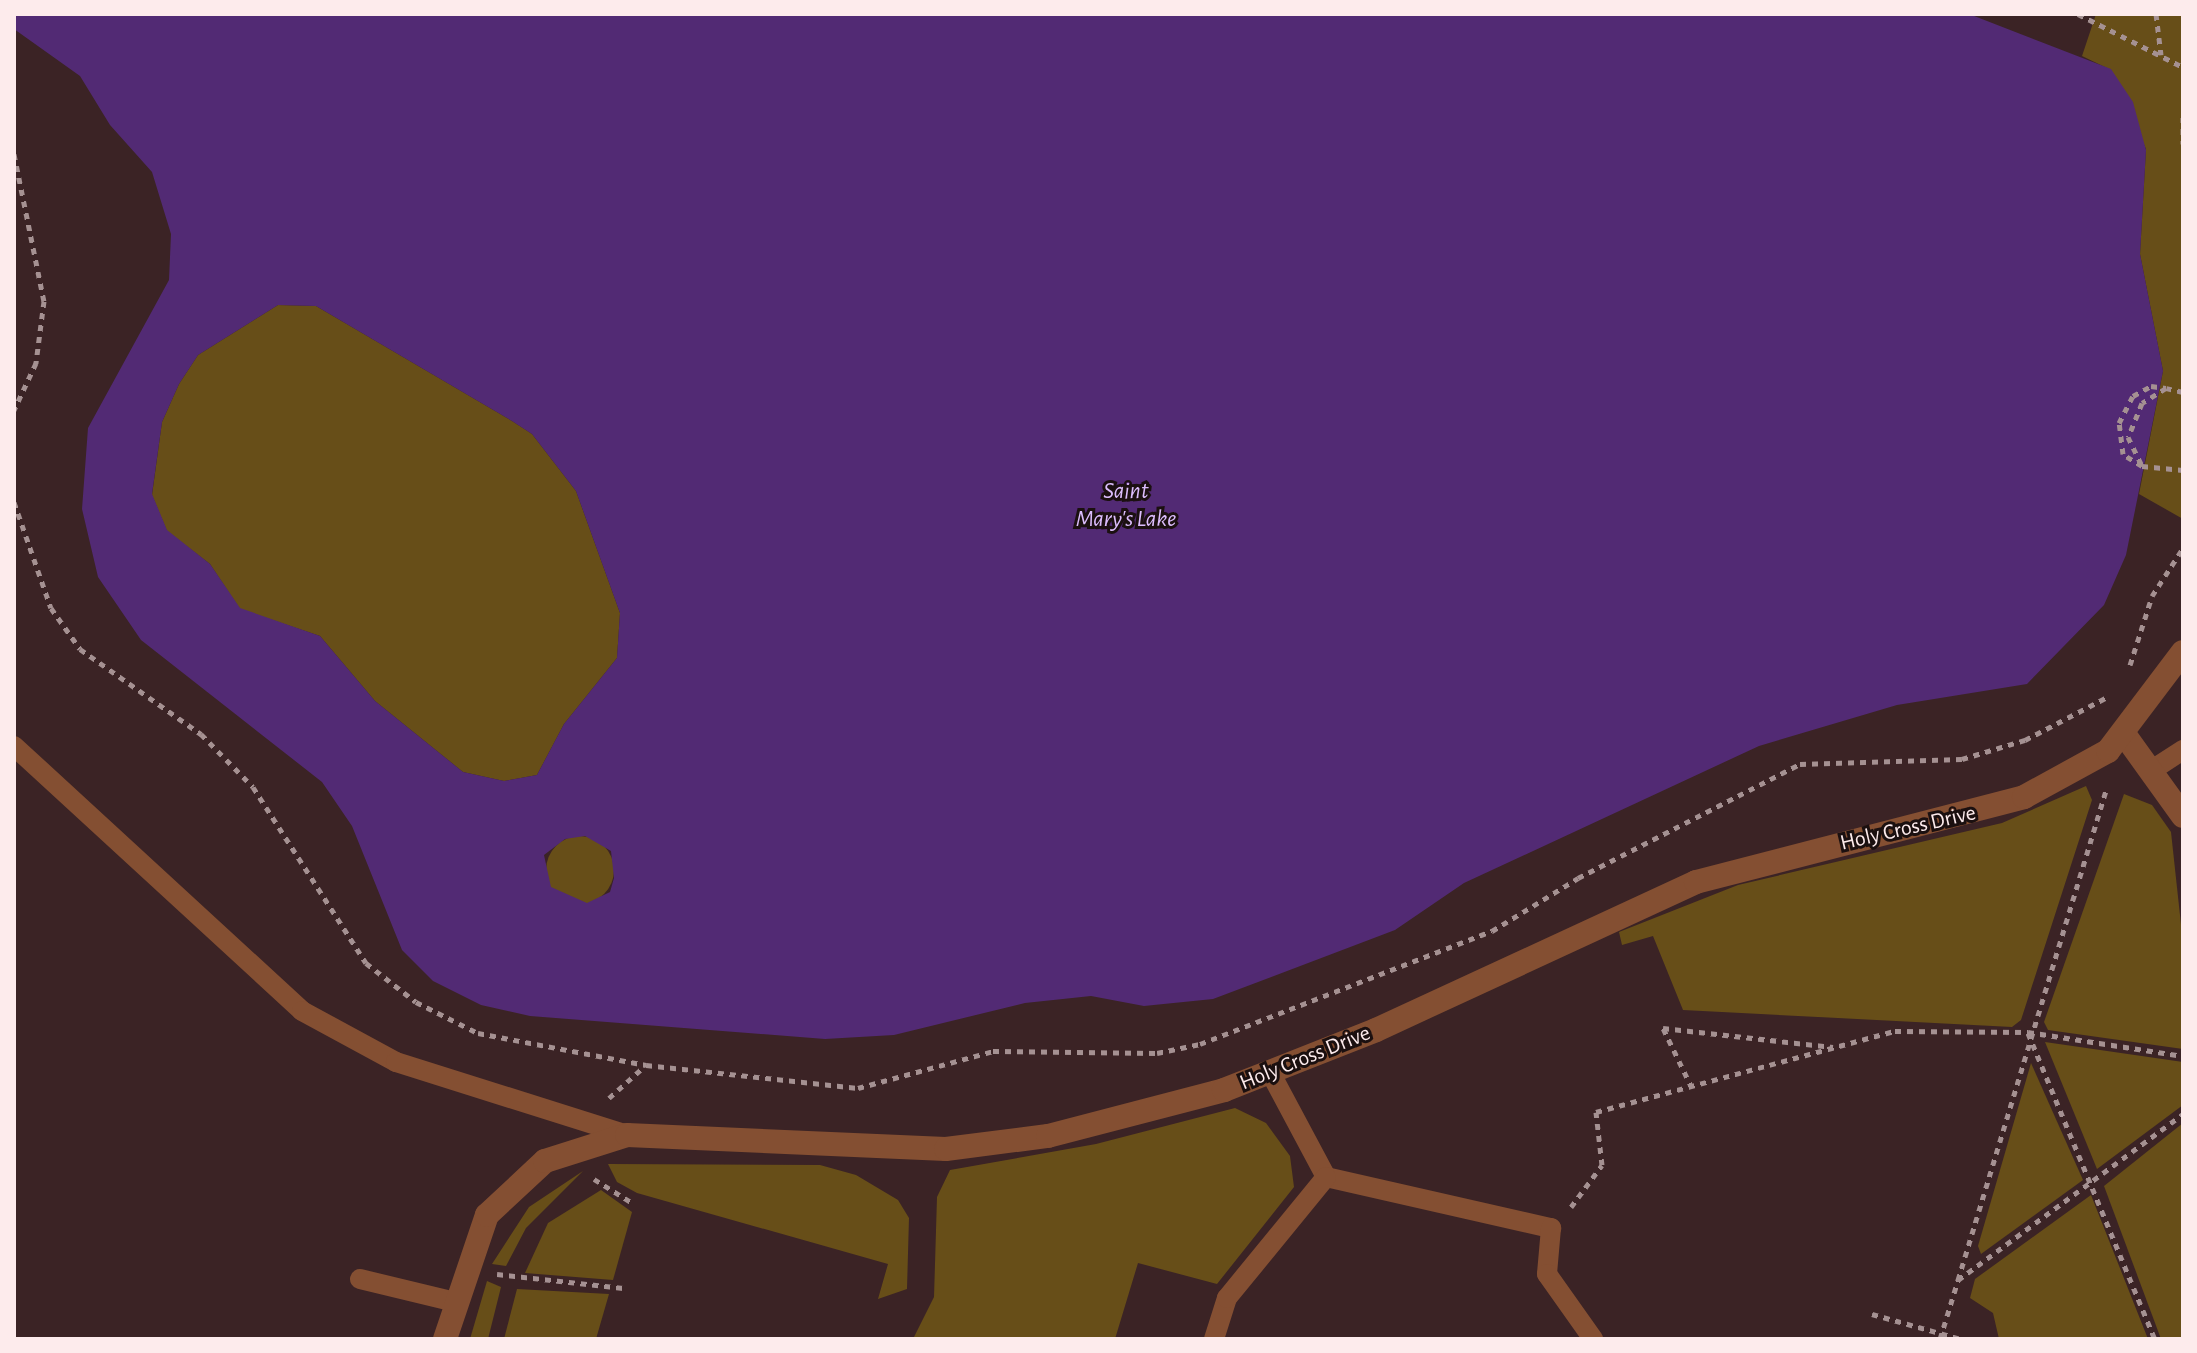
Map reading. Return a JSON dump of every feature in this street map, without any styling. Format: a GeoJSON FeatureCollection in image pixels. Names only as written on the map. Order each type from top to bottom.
{"type":"FeatureCollection","features":[{"type":"Feature","properties":{"kind":"street","name":"Holy Cross Drive"},"geometry":{"type":"LineString","coordinates":[[445,1339],[487,1215],[515,1184],[545,1161],[627,1135],[946,1149],[1131,1118],[1270,1072],[1696,882],[2006,805],[2081,771],[2124,734],[2183,652]]}},
{"type":"Feature","properties":{"kind":"street"},"geometry":{"type":"LineString","coordinates":[[2124,734],[2183,816]]}},
{"type":"Feature","properties":{"kind":"lane"},"geometry":{"type":"LineString","coordinates":[[14,746],[302,1011],[396,1062],[590,1120],[627,1135]]}},
{"type":"Feature","properties":{"kind":"lane"},"geometry":{"type":"LineString","coordinates":[[2152,770],[2183,750]]}},
{"type":"Feature","properties":{"kind":"lane"},"geometry":{"type":"LineString","coordinates":[[1270,1072],[1326,1177],[1551,1228],[1547,1274],[1593,1339]]}},
{"type":"Feature","properties":{"kind":"lane"},"geometry":{"type":"LineString","coordinates":[[1214,1339],[1227,1298],[1326,1177]]}},
{"type":"Feature","properties":{"kind":"lane"},"geometry":{"type":"LineString","coordinates":[[360,1279],[455,1302]]}},
{"type":"Feature","properties":{"kind":"path"},"geometry":{"type":"LineString","coordinates":[[2078,14],[2183,67]]}},
{"type":"Feature","properties":{"kind":"path"},"geometry":{"type":"LineString","coordinates":[[2156,14],[2161,56]]}},
{"type":"Feature","properties":{"kind":"path"},"geometry":{"type":"LineString","coordinates":[[2183,117],[2183,144]]}},
{"type":"Feature","properties":{"kind":"path"},"geometry":{"type":"LineString","coordinates":[[14,154],[44,301],[36,363],[14,410]]}},
{"type":"Feature","properties":{"kind":"path"},"geometry":{"type":"LineString","coordinates":[[2183,392],[2166,388],[2142,390],[2122,413],[2121,447],[2142,466],[2171,472],[2183,470]]}},
{"type":"Feature","properties":{"kind":"path"},"geometry":{"type":"LineString","coordinates":[[2142,466],[2128,437],[2133,413],[2166,388]]}},
{"type":"Feature","properties":{"kind":"path"},"geometry":{"type":"LineString","coordinates":[[14,502],[51,608],[80,649],[201,734],[253,787],[366,963],[416,1002],[478,1033],[646,1065],[858,1088],[993,1051],[1157,1053],[1200,1044],[1492,931],[1578,878],[1800,764],[1962,759],[2025,740],[2118,691]]}},
{"type":"Feature","properties":{"kind":"path"},"geometry":{"type":"LineString","coordinates":[[2123,680],[2152,596],[2183,548]]}},
{"type":"Feature","properties":{"kind":"path"},"geometry":{"type":"LineString","coordinates":[[1941,1336],[2028,1032],[2107,785]]}},
{"type":"Feature","properties":{"kind":"path"},"geometry":{"type":"LineString","coordinates":[[1692,1088],[1663,1028],[1838,1047]]}},
{"type":"Feature","properties":{"kind":"path"},"geometry":{"type":"LineString","coordinates":[[1551,1228],[1602,1165],[1596,1112],[1895,1031],[2028,1032],[2183,1056]]}},
{"type":"Feature","properties":{"kind":"path"},"geometry":{"type":"LineString","coordinates":[[2028,1032],[2155,1339]]}},
{"type":"Feature","properties":{"kind":"path"},"geometry":{"type":"LineString","coordinates":[[590,1120],[646,1065]]}},
{"type":"Feature","properties":{"kind":"path"},"geometry":{"type":"LineString","coordinates":[[1958,1280],[2183,1114]]}},
{"type":"Feature","properties":{"kind":"path"},"geometry":{"type":"LineString","coordinates":[[594,1179],[634,1204]]}},
{"type":"Feature","properties":{"kind":"path"},"geometry":{"type":"LineString","coordinates":[[491,1272],[623,1288]]}},
{"type":"Feature","properties":{"kind":"path"},"geometry":{"type":"LineString","coordinates":[[1872,1314],[1941,1336],[1961,1339]]}},
{"type":"Feature","properties":{"kind":"shaded area"},"geometry":{"type":"Polygon","coordinates":[[[2096,14],[2183,14],[2183,519],[2139,494],[2163,371],[2140,254],[2146,149],[2111,70],[2082,56],[2096,14]]]}},
{"type":"Feature","properties":{"kind":"shaded area"},"geometry":{"type":"Polygon","coordinates":[[[278,305],[316,306],[512,421],[532,434],[576,491],[620,613],[617,658],[564,724],[537,775],[504,781],[463,772],[375,701],[320,636],[240,609],[210,564],[167,531],[152,495],[162,422],[179,384],[198,355],[278,305]]]}},
{"type":"Feature","properties":{"kind":"shaded area"},"geometry":{"type":"Polygon","coordinates":[[[2086,786],[2092,800],[2021,1020],[2012,1027],[1683,1010],[1653,936],[1622,945],[1619,932],[1738,885],[2002,823],[2086,786]]]}},
{"type":"Feature","properties":{"kind":"shaded area"},"geometry":{"type":"Polygon","coordinates":[[[2124,794],[2152,805],[2171,832],[2183,943],[2183,1049],[2048,1030],[2044,1022],[2124,794]]]}},
{"type":"Feature","properties":{"kind":"shaded area"},"geometry":{"type":"Polygon","coordinates":[[[580,836],[604,846],[614,870],[604,894],[580,904],[556,894],[546,870],[556,846],[580,836]]]}},
{"type":"Feature","properties":{"kind":"shaded area"},"geometry":{"type":"Polygon","coordinates":[[[2045,1042],[2183,1062],[2183,1105],[2097,1169],[2045,1042]]]}},
{"type":"Feature","properties":{"kind":"shaded area"},"geometry":{"type":"Polygon","coordinates":[[[2031,1063],[2083,1180],[1981,1254],[1978,1246],[2031,1063]]]}},
{"type":"Feature","properties":{"kind":"shaded area"},"geometry":{"type":"Polygon","coordinates":[[[1235,1108],[1266,1123],[1290,1156],[1294,1187],[1217,1284],[1138,1263],[1115,1339],[913,1339],[934,1297],[937,1197],[950,1170],[1096,1144],[1235,1108]]]}},
{"type":"Feature","properties":{"kind":"shaded area"},"geometry":{"type":"Polygon","coordinates":[[[2183,1123],[2183,1339],[2161,1339],[2104,1186],[2183,1123]]]}},
{"type":"Feature","properties":{"kind":"shaded area"},"geometry":{"type":"Polygon","coordinates":[[[608,1164],[820,1165],[856,1175],[898,1200],[909,1218],[907,1289],[878,1299],[888,1264],[637,1193],[617,1182],[608,1164]]]}},
{"type":"Feature","properties":{"kind":"shaded area"},"geometry":{"type":"Polygon","coordinates":[[[583,1171],[526,1228],[506,1266],[492,1264],[529,1207],[583,1171]]]}},
{"type":"Feature","properties":{"kind":"shaded area"},"geometry":{"type":"Polygon","coordinates":[[[601,1190],[632,1212],[613,1280],[525,1273],[548,1223],[601,1190]]]}},
{"type":"Feature","properties":{"kind":"shaded area"},"geometry":{"type":"Polygon","coordinates":[[[2091,1195],[2148,1339],[1999,1339],[1993,1313],[1970,1298],[1975,1279],[2091,1195]]]}},
{"type":"Feature","properties":{"kind":"shaded area"},"geometry":{"type":"Polygon","coordinates":[[[487,1281],[501,1287],[488,1339],[470,1339],[487,1281]]]}},
{"type":"Feature","properties":{"kind":"shaded area"},"geometry":{"type":"Polygon","coordinates":[[[517,1289],[609,1294],[596,1339],[504,1339],[517,1289]]]}},
{"type":"Feature","properties":{"kind":"water","name":"Saint Mary's Lake"},"geometry":{"type":"Polygon","coordinates":[[[14,14],[1969,14],[2111,69],[2133,102],[2146,150],[2140,254],[2163,371],[2126,555],[2104,605],[2027,684],[1897,705],[1759,746],[1464,883],[1395,930],[1213,999],[1144,1006],[1091,996],[1025,1003],[894,1035],[825,1039],[530,1016],[481,1005],[433,981],[402,950],[352,826],[322,782],[141,640],[98,577],[82,509],[88,428],[169,280],[171,234],[152,172],[110,125],[80,76],[14,29],[14,14]],[[278,305],[198,355],[179,384],[162,422],[152,494],[167,530],[210,564],[240,608],[320,636],[375,701],[463,772],[504,781],[537,775],[564,724],[617,658],[620,613],[576,491],[532,434],[512,421],[316,306],[278,305]],[[585,836],[565,839],[544,855],[551,887],[587,903],[610,892],[614,878],[611,851],[585,836]]]}}]}
